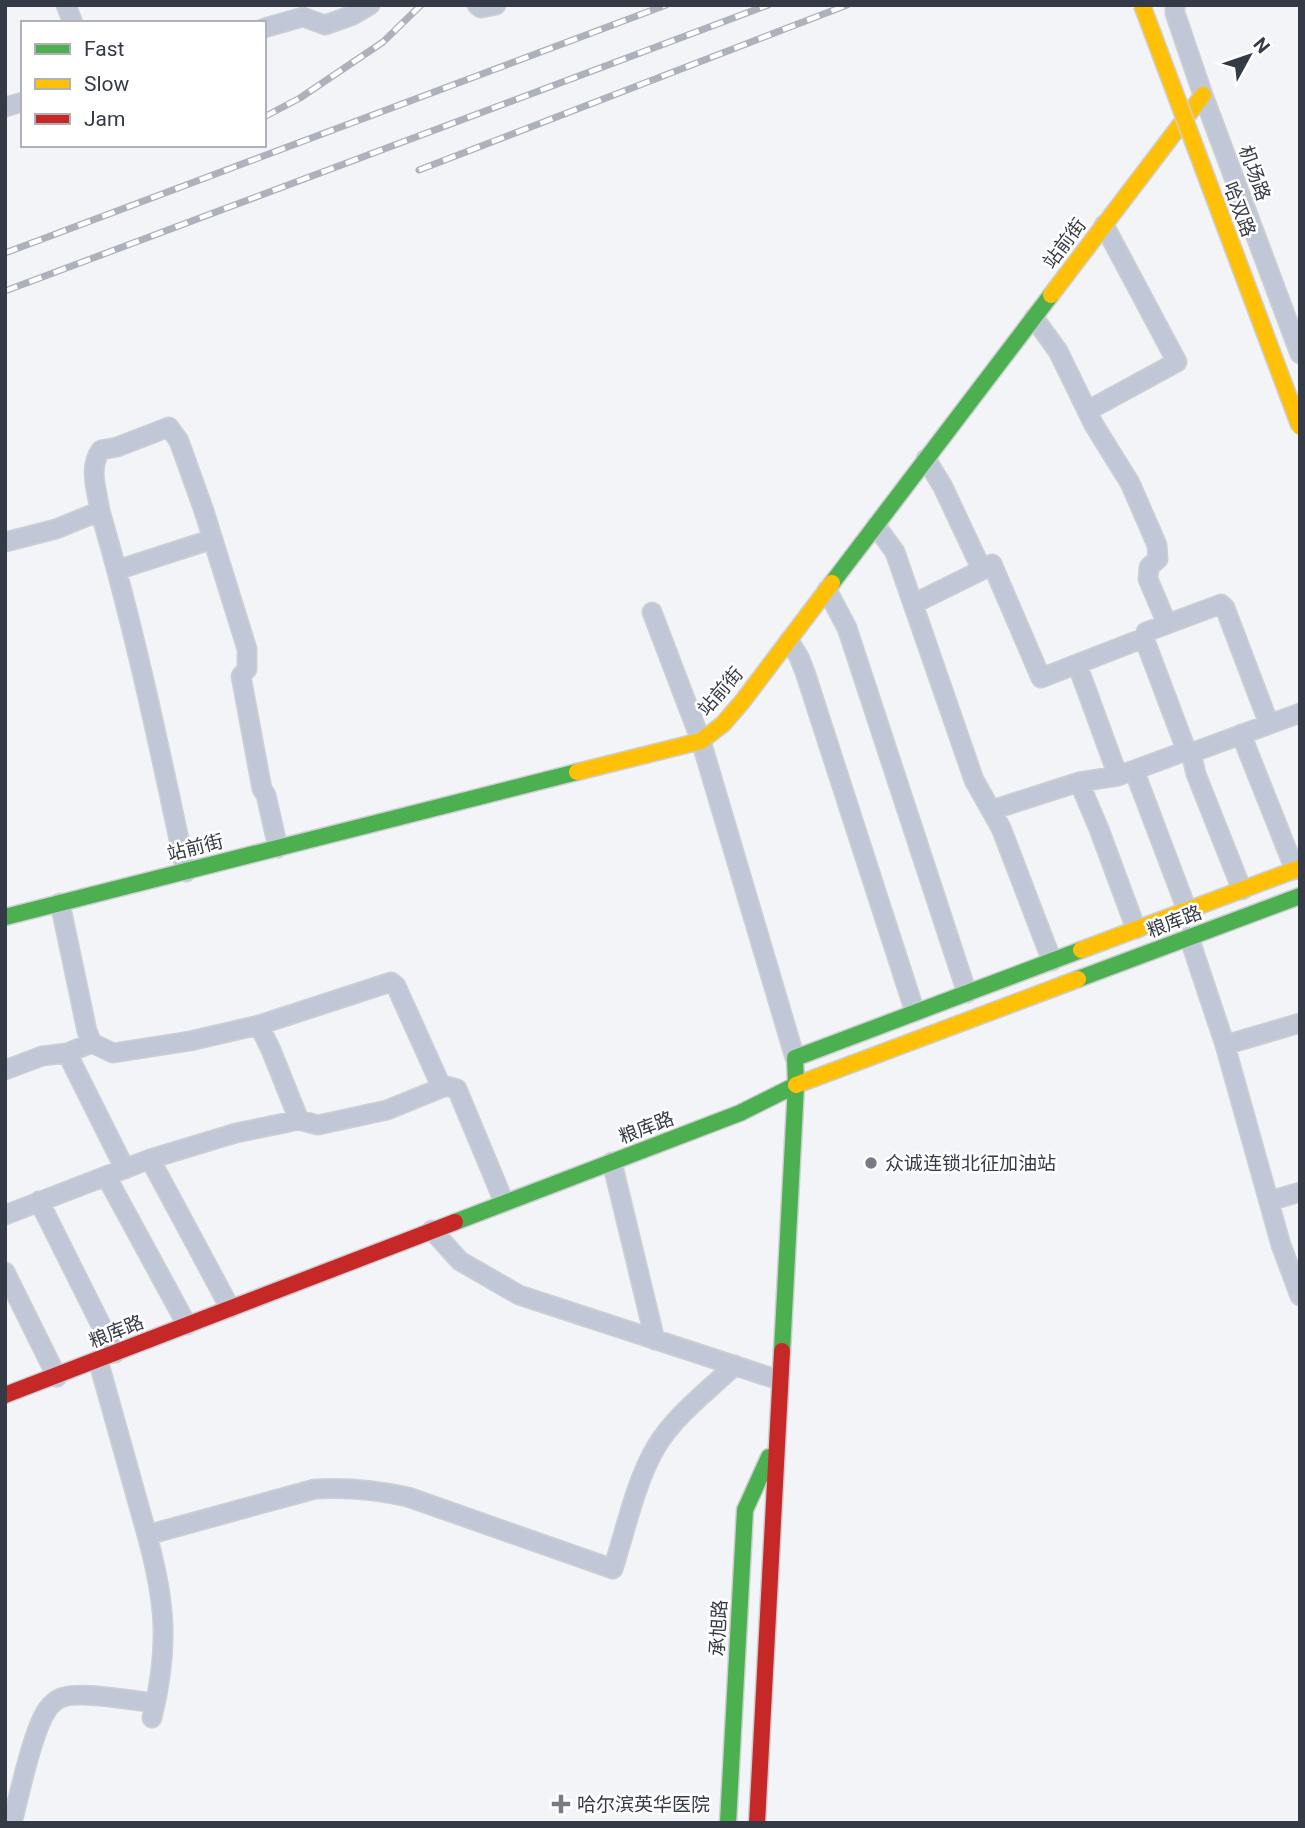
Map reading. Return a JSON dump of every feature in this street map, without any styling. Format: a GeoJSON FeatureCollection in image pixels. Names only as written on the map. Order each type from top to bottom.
{"type":"FeatureCollection","features":[{"type":"Feature","properties":{"kind":"main road","name":"哈双路"},"geometry":{"type":"LineString","coordinates":[[1142,5],[1300,427]]}},
{"type":"Feature","properties":{"kind":"main road","name":"站前街"},"geometry":{"type":"LineString","coordinates":[[5,917],[701,741],[723,724],[789,640],[1203,95]]}},
{"type":"Feature","properties":{"kind":"main road","name":"粮库路"},"geometry":{"type":"LineString","coordinates":[[795,1058],[1297,869]]}},
{"type":"Feature","properties":{"kind":"main road","name":"粮库路"},"geometry":{"type":"LineString","coordinates":[[5,1395],[740,1113],[796,1085],[1300,896]]}},
{"type":"Feature","properties":{"kind":"main road","name":"承旭路"},"geometry":{"type":"LineString","coordinates":[[757,1823],[796,1085],[795,1058]]}},
{"type":"Feature","properties":{"kind":"main road","name":"承旭路"},"geometry":{"type":"LineString","coordinates":[[728,1823],[745,1510],[776,1442]]}},
{"type":"Feature","properties":{"kind":"street"},"geometry":{"type":"LineString","coordinates":[[266,27],[303,17],[325,25],[352,10],[370,5]]}},
{"type":"Feature","properties":{"kind":"street"},"geometry":{"type":"LineString","coordinates":[[477,5],[481,8],[496,5]]}},
{"type":"Feature","properties":{"kind":"street","name":"机场路"},"geometry":{"type":"LineString","coordinates":[[1175,5],[1175,13],[1203,95],[1300,354]]}},
{"type":"Feature","properties":{"kind":"street"},"geometry":{"type":"LineString","coordinates":[[1087,411],[1177,362],[1104,225]]}},
{"type":"Feature","properties":{"kind":"street"},"geometry":{"type":"LineString","coordinates":[[1034,318],[1058,351],[1087,411],[1130,483],[1157,545],[1157,559],[1149,568],[1148,579],[1167,624]]}},
{"type":"Feature","properties":{"kind":"street"},"geometry":{"type":"LineString","coordinates":[[186,872],[117,570],[100,511],[93,467],[101,450],[117,447],[169,427],[179,442],[247,649],[247,669],[241,676],[262,789],[266,795],[278,848]]}},
{"type":"Feature","properties":{"kind":"street"},"geometry":{"type":"LineString","coordinates":[[926,459],[943,487],[982,570]]}},
{"type":"Feature","properties":{"kind":"street"},"geometry":{"type":"LineString","coordinates":[[5,542],[56,528],[100,511]]}},
{"type":"Feature","properties":{"kind":"street"},"geometry":{"type":"LineString","coordinates":[[876,526],[895,552],[974,780],[992,810],[1012,855],[1052,961]]}},
{"type":"Feature","properties":{"kind":"street"},"geometry":{"type":"LineString","coordinates":[[117,570],[213,539]]}},
{"type":"Feature","properties":{"kind":"street"},"geometry":{"type":"LineString","coordinates":[[913,604],[992,564],[1041,678],[1144,638]]}},
{"type":"Feature","properties":{"kind":"street"},"geometry":{"type":"LineString","coordinates":[[827,590],[847,628],[967,993]]}},
{"type":"Feature","properties":{"kind":"street"},"geometry":{"type":"LineString","coordinates":[[1241,890],[1144,638],[1146,632],[1221,604],[1225,608],[1269,724]]}},
{"type":"Feature","properties":{"kind":"street"},"geometry":{"type":"LineString","coordinates":[[652,612],[701,741],[795,1058]]}},
{"type":"Feature","properties":{"kind":"street"},"geometry":{"type":"LineString","coordinates":[[789,640],[805,672],[915,1012]]}},
{"type":"Feature","properties":{"kind":"street"},"geometry":{"type":"LineString","coordinates":[[1077,664],[1188,910]]}},
{"type":"Feature","properties":{"kind":"street"},"geometry":{"type":"LineString","coordinates":[[992,810],[1079,782],[1126,773],[1300,713]]}},
{"type":"Feature","properties":{"kind":"street"},"geometry":{"type":"LineString","coordinates":[[1241,734],[1297,869]]}},
{"type":"Feature","properties":{"kind":"street"},"geometry":{"type":"LineString","coordinates":[[1079,782],[1136,929]]}},
{"type":"Feature","properties":{"kind":"street"},"geometry":{"type":"LineString","coordinates":[[60,903],[92,1043]]}},
{"type":"Feature","properties":{"kind":"street"},"geometry":{"type":"LineString","coordinates":[[1188,937],[1225,1045],[1281,1245],[1300,1296]]}},
{"type":"Feature","properties":{"kind":"street"},"geometry":{"type":"LineString","coordinates":[[5,1070],[42,1056],[67,1053],[92,1043],[113,1053],[190,1041],[259,1025],[391,982],[396,986],[442,1088]]}},
{"type":"Feature","properties":{"kind":"street"},"geometry":{"type":"LineString","coordinates":[[1225,1045],[1300,1023]]}},
{"type":"Feature","properties":{"kind":"street"},"geometry":{"type":"LineString","coordinates":[[259,1025],[299,1120]]}},
{"type":"Feature","properties":{"kind":"street"},"geometry":{"type":"LineString","coordinates":[[67,1053],[125,1169]]}},
{"type":"Feature","properties":{"kind":"street"},"geometry":{"type":"LineString","coordinates":[[6,1214],[150,1159],[236,1133],[299,1120],[318,1125],[387,1110],[446,1086],[457,1089],[504,1202]]}},
{"type":"Feature","properties":{"kind":"street"},"geometry":{"type":"LineString","coordinates":[[150,1159],[230,1308]]}},
{"type":"Feature","properties":{"kind":"street"},"geometry":{"type":"LineString","coordinates":[[612,1161],[655,1340]]}},
{"type":"Feature","properties":{"kind":"street"},"geometry":{"type":"LineString","coordinates":[[106,1176],[187,1325]]}},
{"type":"Feature","properties":{"kind":"street"},"geometry":{"type":"LineString","coordinates":[[1270,1201],[1300,1192]]}},
{"type":"Feature","properties":{"kind":"street"},"geometry":{"type":"LineString","coordinates":[[12,1823],[33,1745],[46,1711],[53,1703],[63,1697],[81,1696],[154,1710],[162,1670],[163,1608],[159,1580],[106,1357],[39,1201]]}},
{"type":"Feature","properties":{"kind":"street"},"geometry":{"type":"LineString","coordinates":[[432,1230],[460,1261],[519,1295],[779,1380]]}},
{"type":"Feature","properties":{"kind":"street"},"geometry":{"type":"LineString","coordinates":[[5,1272],[57,1377]]}},
{"type":"Feature","properties":{"kind":"street"},"geometry":{"type":"LineString","coordinates":[[147,1535],[315,1489],[344,1487],[377,1490],[408,1497],[612,1569],[644,1472],[657,1446],[678,1420],[735,1365]]}},
{"type":"Feature","properties":{"kind":"railway"},"geometry":{"type":"LineString","coordinates":[[266,116],[300,98],[383,42],[421,5]]}},
{"type":"Feature","properties":{"kind":"railway"},"geometry":{"type":"LineString","coordinates":[[5,253],[666,5]]}},
{"type":"Feature","properties":{"kind":"railway"},"geometry":{"type":"LineString","coordinates":[[5,291],[768,5]]}},
{"type":"Feature","properties":{"kind":"railway"},"geometry":{"type":"LineString","coordinates":[[419,170],[847,5]]}},
{"type":"Feature","properties":{"kind":"traffic: fast"},"geometry":{"type":"LineString","coordinates":[[832,583],[1051,295]]}},
{"type":"Feature","properties":{"kind":"traffic: fast"},"geometry":{"type":"LineString","coordinates":[[5,917],[577,772]]}},
{"type":"Feature","properties":{"kind":"traffic: fast"},"geometry":{"type":"LineString","coordinates":[[1078,979],[1300,896]]}},
{"type":"Feature","properties":{"kind":"traffic: fast"},"geometry":{"type":"LineString","coordinates":[[782,1351],[796,1085],[795,1058],[1081,950]]}},
{"type":"Feature","properties":{"kind":"traffic: fast"},"geometry":{"type":"LineString","coordinates":[[455,1222],[740,1113],[796,1085]]}},
{"type":"Feature","properties":{"kind":"traffic: fast"},"geometry":{"type":"LineString","coordinates":[[728,1823],[745,1510],[769,1457]]}},
{"type":"Feature","properties":{"kind":"traffic: slow"},"geometry":{"type":"LineString","coordinates":[[1142,5],[1300,427]]}},
{"type":"Feature","properties":{"kind":"traffic: slow"},"geometry":{"type":"LineString","coordinates":[[1051,295],[1203,95]]}},
{"type":"Feature","properties":{"kind":"traffic: slow"},"geometry":{"type":"LineString","coordinates":[[577,772],[701,741],[723,724],[742,702],[832,583]]}},
{"type":"Feature","properties":{"kind":"traffic: slow"},"geometry":{"type":"LineString","coordinates":[[1081,950],[1300,868]]}},
{"type":"Feature","properties":{"kind":"traffic: slow"},"geometry":{"type":"LineString","coordinates":[[796,1085],[1078,979]]}},
{"type":"Feature","properties":{"kind":"traffic: jam"},"geometry":{"type":"LineString","coordinates":[[5,1395],[455,1222]]}},
{"type":"Feature","properties":{"kind":"traffic: jam"},"geometry":{"type":"LineString","coordinates":[[757,1823],[782,1351]]}},
{"type":"Feature","properties":{"kind":"place","name":"众诚连锁北征加油站"},"geometry":{"type":"Point","coordinates":[871,1163]}},
{"type":"Feature","properties":{"kind":"place","name":"哈尔滨英华医院"},"geometry":{"type":"Point","coordinates":[561,1804]}}]}
